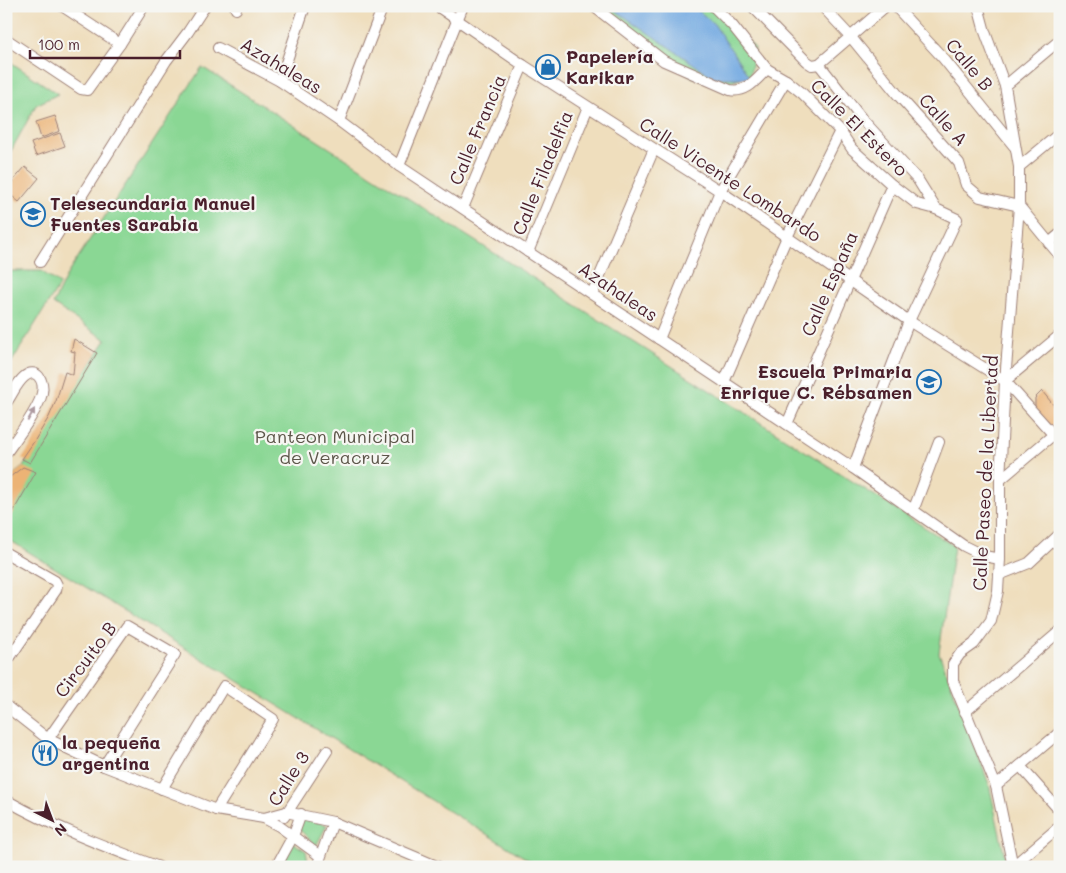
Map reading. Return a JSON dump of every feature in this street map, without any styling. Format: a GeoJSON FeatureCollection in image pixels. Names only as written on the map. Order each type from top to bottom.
{"type":"FeatureCollection","features":[{"type":"Feature","properties":{"kind":"street"},"geometry":{"type":"LineString","coordinates":[[62,6],[120,44]]}},
{"type":"Feature","properties":{"kind":"street"},"geometry":{"type":"LineString","coordinates":[[6,39],[81,89],[87,90],[144,6]]}},
{"type":"Feature","properties":{"kind":"street"},"geometry":{"type":"LineString","coordinates":[[40,262],[166,61],[205,6]]}},
{"type":"Feature","properties":{"kind":"street"},"geometry":{"type":"LineString","coordinates":[[280,81],[305,6]]}},
{"type":"Feature","properties":{"kind":"street"},"geometry":{"type":"LineString","coordinates":[[339,122],[383,6]]}},
{"type":"Feature","properties":{"kind":"street","name":"Calle Vicente Lombardo"},"geometry":{"type":"LineString","coordinates":[[437,6],[523,65],[720,191],[909,321],[1005,381],[1058,435]]}},
{"type":"Feature","properties":{"kind":"street"},"geometry":{"type":"LineString","coordinates":[[399,166],[463,6]]}},
{"type":"Feature","properties":{"kind":"street"},"geometry":{"type":"LineString","coordinates":[[593,6],[664,61],[715,84],[738,91],[753,84],[766,69],[732,25],[713,6]]}},
{"type":"Feature","properties":{"kind":"street"},"geometry":{"type":"LineString","coordinates":[[752,6],[812,65],[818,64],[886,6]]}},
{"type":"Feature","properties":{"kind":"street","name":"Calle A"},"geometry":{"type":"LineString","coordinates":[[822,6],[959,163],[966,184],[980,196],[1019,206]]}},
{"type":"Feature","properties":{"kind":"street","name":"Calle B"},"geometry":{"type":"LineString","coordinates":[[895,6],[943,58],[1015,147]]}},
{"type":"Feature","properties":{"kind":"street","name":"Calle Paseo de la Libertad"},"geometry":{"type":"LineString","coordinates":[[981,8],[985,32],[1005,86],[1019,167],[1019,206],[1005,381],[1000,480],[998,591],[990,621],[974,644],[960,654],[953,664],[953,682],[996,786],[1013,866]]}},
{"type":"Feature","properties":{"kind":"street"},"geometry":{"type":"LineString","coordinates":[[1005,86],[1060,40]]}},
{"type":"Feature","properties":{"kind":"street","name":"Azahaleas"},"geometry":{"type":"LineString","coordinates":[[218,48],[280,81],[399,166],[853,468],[964,546],[984,556],[1000,559]]}},
{"type":"Feature","properties":{"kind":"street"},"geometry":{"type":"LineString","coordinates":[[818,64],[862,119],[918,180],[936,209]]}},
{"type":"Feature","properties":{"kind":"street","name":"Calle Francia"},"geometry":{"type":"LineString","coordinates":[[463,208],[523,65]]}},
{"type":"Feature","properties":{"kind":"street","name":"Calle El Estero"},"geometry":{"type":"LineString","coordinates":[[766,69],[786,80],[802,93],[840,131],[852,149],[892,185],[917,204],[936,209],[957,219],[909,321]]}},
{"type":"Feature","properties":{"kind":"street"},"geometry":{"type":"LineString","coordinates":[[659,339],[720,191],[786,80]]}},
{"type":"Feature","properties":{"kind":"street","name":"Calle Filadelfia"},"geometry":{"type":"LineString","coordinates":[[528,252],[588,107]]}},
{"type":"Feature","properties":{"kind":"street"},"geometry":{"type":"LineString","coordinates":[[724,382],[787,237],[840,131]]}},
{"type":"Feature","properties":{"kind":"street"},"geometry":{"type":"LineString","coordinates":[[1019,167],[1060,133]]}},
{"type":"Feature","properties":{"kind":"street"},"geometry":{"type":"LineString","coordinates":[[592,294],[654,149]]}},
{"type":"Feature","properties":{"kind":"street","name":"Calle España"},"geometry":{"type":"LineString","coordinates":[[787,424],[849,279],[892,185]]}},
{"type":"Feature","properties":{"kind":"street"},"geometry":{"type":"LineString","coordinates":[[1019,206],[1060,256]]}},
{"type":"Feature","properties":{"kind":"street"},"geometry":{"type":"LineString","coordinates":[[1050,243],[1060,234]]}},
{"type":"Feature","properties":{"kind":"street"},"geometry":{"type":"LineString","coordinates":[[853,468],[909,321]]}},
{"type":"Feature","properties":{"kind":"street"},"geometry":{"type":"LineString","coordinates":[[1005,381],[1060,335]]}},
{"type":"Feature","properties":{"kind":"street"},"geometry":{"type":"LineString","coordinates":[[6,403],[24,376],[30,374],[37,375],[42,379],[44,385],[42,396],[23,430],[6,453]]}},
{"type":"Feature","properties":{"kind":"street"},"geometry":{"type":"LineString","coordinates":[[1000,480],[1058,435]]}},
{"type":"Feature","properties":{"kind":"street"},"geometry":{"type":"LineString","coordinates":[[913,511],[939,442]]}},
{"type":"Feature","properties":{"kind":"street"},"geometry":{"type":"LineString","coordinates":[[999,575],[1029,562],[1060,534]]}},
{"type":"Feature","properties":{"kind":"street"},"geometry":{"type":"LineString","coordinates":[[6,553],[55,581],[57,585],[56,590],[6,663]]}},
{"type":"Feature","properties":{"kind":"street","name":"Circuito B"},"geometry":{"type":"LineString","coordinates":[[48,739],[127,626],[175,654],[104,766]]}},
{"type":"Feature","properties":{"kind":"street"},"geometry":{"type":"LineString","coordinates":[[965,712],[1060,630]]}},
{"type":"Feature","properties":{"kind":"street"},"geometry":{"type":"LineString","coordinates":[[162,789],[224,686],[273,719],[216,810]]}},
{"type":"Feature","properties":{"kind":"street"},"geometry":{"type":"LineString","coordinates":[[6,706],[48,739],[104,766],[216,810],[264,818],[280,826],[320,856]]}},
{"type":"Feature","properties":{"kind":"street"},"geometry":{"type":"LineString","coordinates":[[996,786],[1060,732]]}},
{"type":"Feature","properties":{"kind":"street","name":"Calle 3"},"geometry":{"type":"LineString","coordinates":[[280,826],[286,812],[327,751]]}},
{"type":"Feature","properties":{"kind":"street"},"geometry":{"type":"LineString","coordinates":[[1020,766],[1060,811]]}},
{"type":"Feature","properties":{"kind":"street"},"geometry":{"type":"LineString","coordinates":[[6,800],[39,819],[159,867]]}},
{"type":"Feature","properties":{"kind":"street"},"geometry":{"type":"LineString","coordinates":[[264,818],[286,812],[333,822],[439,867]]}},
{"type":"Feature","properties":{"kind":"street"},"geometry":{"type":"LineString","coordinates":[[276,867],[293,836],[301,814]]}},
{"type":"Feature","properties":{"kind":"street"},"geometry":{"type":"LineString","coordinates":[[317,867],[333,822]]}},
{"type":"Feature","properties":{"kind":"street"},"geometry":{"type":"LineString","coordinates":[[1013,866],[1060,826]]}},
{"type":"Feature","properties":{"kind":"green space"},"geometry":{"type":"Polygon","coordinates":[[[595,6],[710,6],[755,48],[750,76],[721,85],[692,77],[595,6]]]}},
{"type":"Feature","properties":{"kind":"green space"},"geometry":{"type":"Polygon","coordinates":[[[6,59],[58,94],[36,105],[6,160],[6,59]]]}},
{"type":"Feature","properties":{"kind":"green space","name":"Panteon Municipal de Veracruz"},"geometry":{"type":"Polygon","coordinates":[[[202,67],[954,546],[939,653],[989,784],[1007,867],[540,867],[6,538],[6,480],[23,467],[106,340],[53,304],[68,273],[202,67]]]}},
{"type":"Feature","properties":{"kind":"green space"},"geometry":{"type":"Polygon","coordinates":[[[8,271],[41,271],[60,284],[6,371],[6,275],[8,271]]]}},
{"type":"Feature","properties":{"kind":"green space"},"geometry":{"type":"Polygon","coordinates":[[[304,817],[327,825],[316,846],[299,829],[304,817]]]}},
{"type":"Feature","properties":{"kind":"green space"},"geometry":{"type":"Polygon","coordinates":[[[292,842],[306,851],[309,867],[281,867],[292,842]]]}},
{"type":"Feature","properties":{"kind":"water"},"geometry":{"type":"Polygon","coordinates":[[[609,6],[693,6],[714,24],[750,78],[714,78],[609,6]]]}},
{"type":"Feature","properties":{"kind":"building"},"geometry":{"type":"Polygon","coordinates":[[[55,116],[60,131],[41,138],[36,122],[55,116]]]}},
{"type":"Feature","properties":{"kind":"building"},"geometry":{"type":"Polygon","coordinates":[[[60,133],[65,146],[36,156],[31,143],[60,133]]]}},
{"type":"Feature","properties":{"kind":"building"},"geometry":{"type":"Polygon","coordinates":[[[25,167],[39,178],[19,202],[6,189],[25,167]]]}},
{"type":"Feature","properties":{"kind":"building"},"geometry":{"type":"Polygon","coordinates":[[[74,339],[97,353],[30,463],[22,459],[49,417],[65,372],[73,375],[75,352],[71,351],[74,339]]]}},
{"type":"Feature","properties":{"kind":"building"},"geometry":{"type":"Polygon","coordinates":[[[1042,391],[1060,413],[1060,420],[1051,427],[1035,408],[1035,398],[1042,391]]]}},
{"type":"Feature","properties":{"kind":"building"},"geometry":{"type":"Polygon","coordinates":[[[23,467],[36,472],[6,524],[6,480],[23,467]]]}},
{"type":"Feature","properties":{"kind":"place","name":"Papelería Karikar"},"geometry":{"type":"Point","coordinates":[548,67]}},
{"type":"Feature","properties":{"kind":"place","name":"Telesecundaria Manuel Fuentes Sarabia"},"geometry":{"type":"Point","coordinates":[33,214]}},
{"type":"Feature","properties":{"kind":"place","name":"Escuela Primaria Enrique C. Rébsamen"},"geometry":{"type":"Point","coordinates":[929,382]}},
{"type":"Feature","properties":{"kind":"place","name":"la pequeña argentina"},"geometry":{"type":"Point","coordinates":[45,753]}}]}
